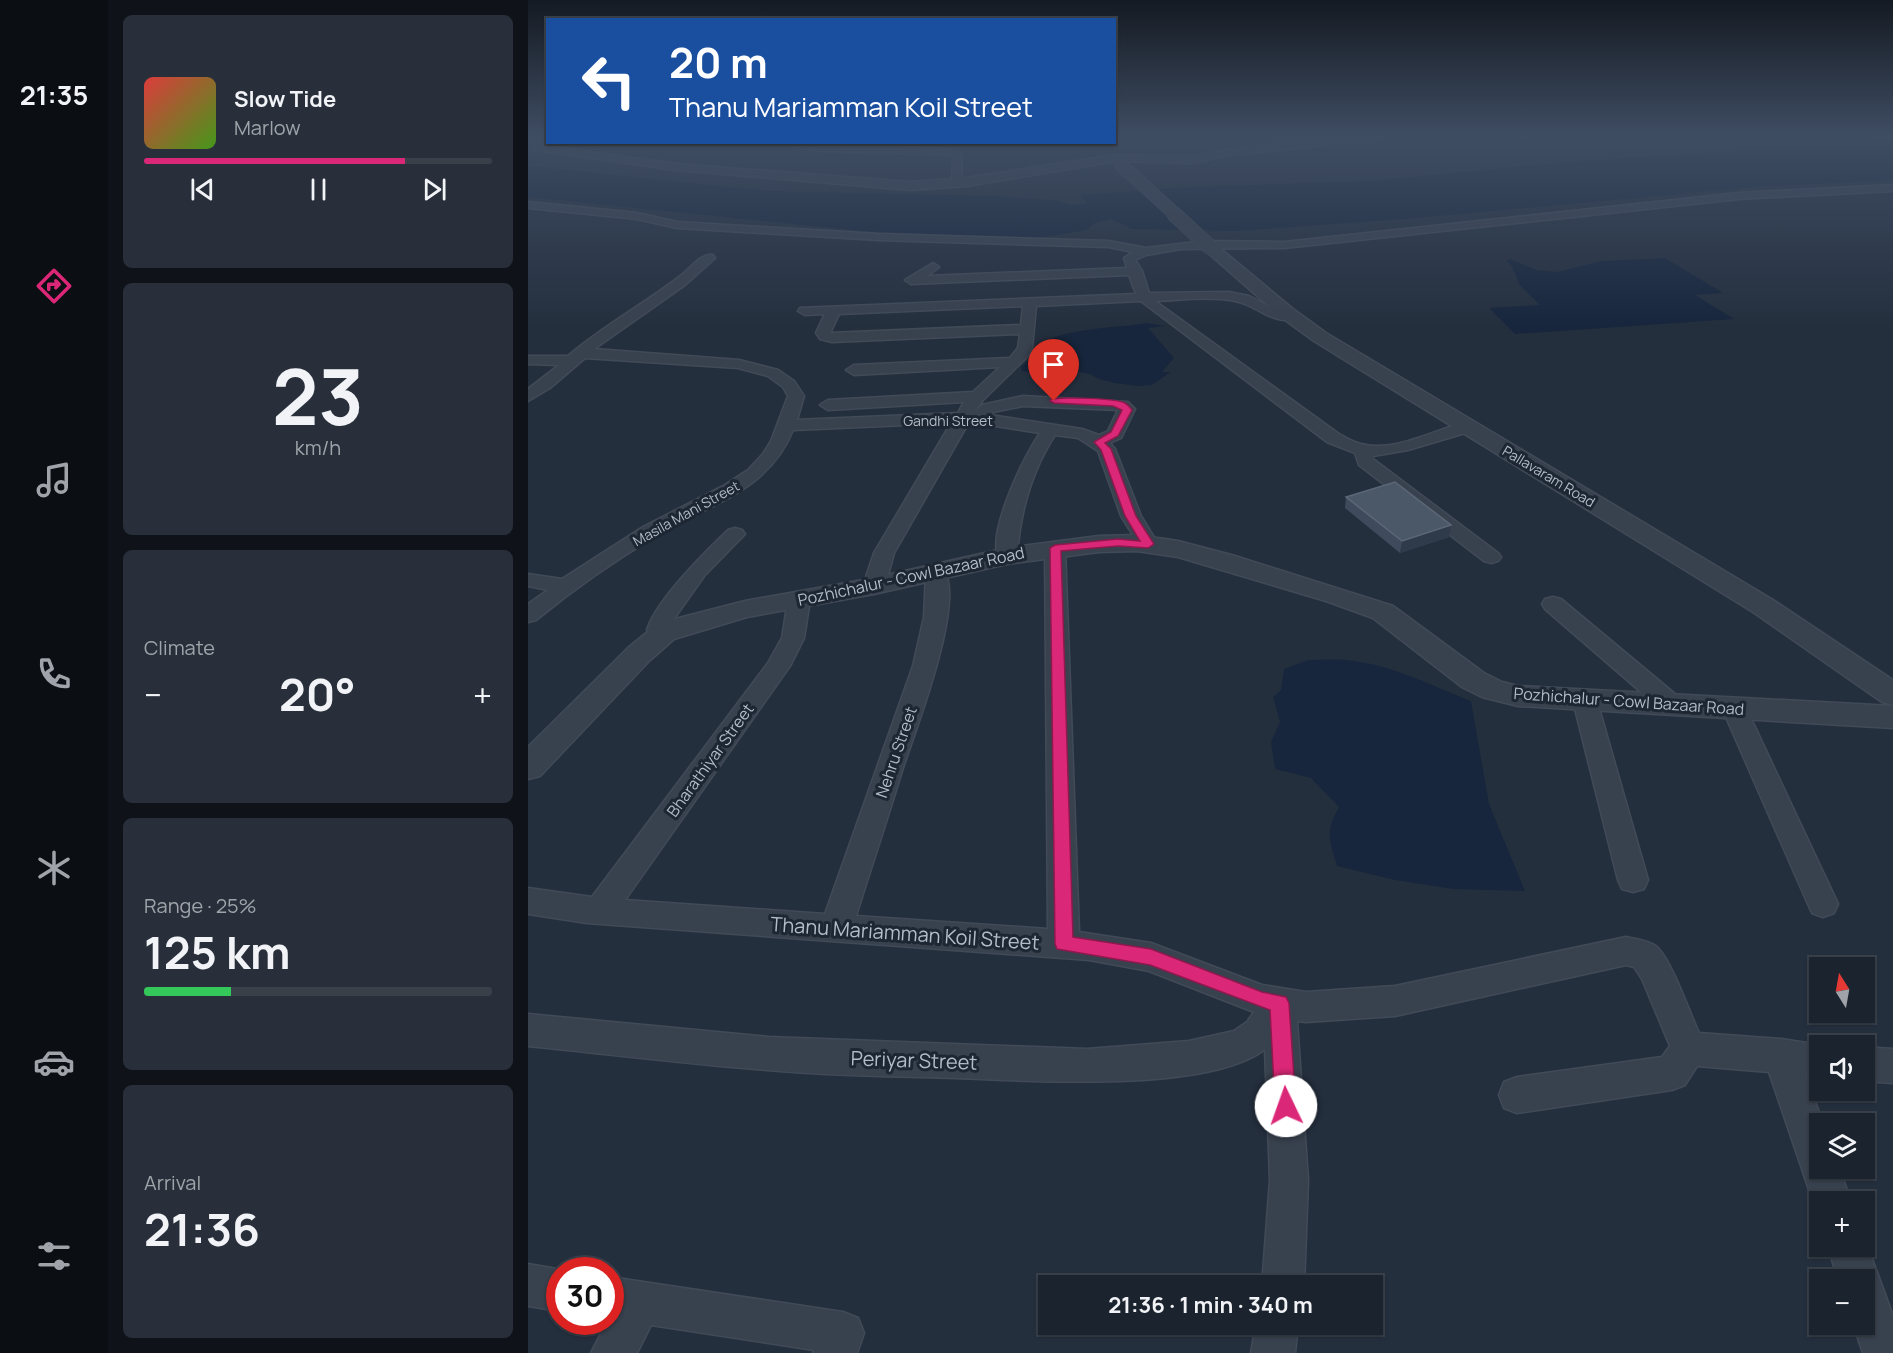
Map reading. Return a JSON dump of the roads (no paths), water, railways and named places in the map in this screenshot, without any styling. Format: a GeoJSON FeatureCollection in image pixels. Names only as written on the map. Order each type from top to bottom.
{"type":"FeatureCollection","features":[{"type":"Feature","properties":{"kind":"street","name":"Pallavaram Road"},"geometry":{"type":"LineString","coordinates":[[1159,200],[1211,248],[1320,337],[1763,606],[1893,695]]}},
{"type":"Feature","properties":{"kind":"street"},"geometry":{"type":"LineString","coordinates":[[528,205],[637,216],[666,225],[878,237],[1109,244],[1146,251],[1226,243],[1284,245],[1701,200]]}},
{"type":"Feature","properties":{"kind":"street"},"geometry":{"type":"LineString","coordinates":[[1146,251],[1130,258],[1129,261],[1136,271],[1144,297],[1158,310],[1333,438],[1363,450],[1379,451],[1466,427]]}},
{"type":"Feature","properties":{"kind":"street"},"geometry":{"type":"LineString","coordinates":[[528,396],[545,386],[578,357],[679,285],[709,258]]}},
{"type":"Feature","properties":{"kind":"street"},"geometry":{"type":"LineString","coordinates":[[933,267],[906,283],[1136,271]]}},
{"type":"Feature","properties":{"kind":"street"},"geometry":{"type":"LineString","coordinates":[[805,311],[876,302],[1030,302],[1228,295],[1244,299],[1273,316],[1292,316]]}},
{"type":"Feature","properties":{"kind":"street"},"geometry":{"type":"LineString","coordinates":[[874,586],[884,553],[970,418],[977,397],[1015,362],[1025,348],[1030,302]]}},
{"type":"Feature","properties":{"kind":"street"},"geometry":{"type":"LineString","coordinates":[[834,309],[823,333],[832,338],[1027,329]]}},
{"type":"Feature","properties":{"kind":"street"},"geometry":{"type":"LineString","coordinates":[[528,360],[578,357]]}},
{"type":"Feature","properties":{"kind":"street","name":"Masila Mani Street"},"geometry":{"type":"LineString","coordinates":[[528,615],[564,586],[661,525],[738,485],[762,467],[776,449],[788,425],[796,396],[789,384],[773,373],[739,364],[578,357]]}},
{"type":"Feature","properties":{"kind":"street"},"geometry":{"type":"LineString","coordinates":[[854,370],[1015,362]]}},
{"type":"Feature","properties":{"kind":"street"},"geometry":{"type":"LineString","coordinates":[[828,405],[977,397]]}},
{"type":"Feature","properties":{"kind":"street"},"geometry":{"type":"LineString","coordinates":[[970,418],[994,406],[1023,401],[1122,405],[1127,410],[1115,434],[1099,442],[1106,449],[1131,516],[1148,544]]}},
{"type":"Feature","properties":{"kind":"street","name":"Gandhi Street"},"geometry":{"type":"LineString","coordinates":[[788,425],[970,418],[1082,434],[1099,442]]}},
{"type":"Feature","properties":{"kind":"street"},"geometry":{"type":"LineString","coordinates":[[1006,556],[1013,503],[1034,453],[1051,429]]}},
{"type":"Feature","properties":{"kind":"street"},"geometry":{"type":"LineString","coordinates":[[1363,450],[1365,461],[1491,557]]}},
{"type":"Feature","properties":{"kind":"street"},"geometry":{"type":"LineString","coordinates":[[661,636],[658,630],[660,623],[698,571],[735,534]]}},
{"type":"Feature","properties":{"kind":"street","name":"Pozhichalur - Cowl Bazaar Road"},"geometry":{"type":"LineString","coordinates":[[528,766],[639,654],[661,636],[685,625],[745,609],[874,586],[1006,556],[1055,548],[1118,543],[1148,544],[1226,561],[1383,612],[1473,680],[1493,690],[1518,696],[1893,717]]}},
{"type":"Feature","properties":{"kind":"street"},"geometry":{"type":"LineString","coordinates":[[1055,548],[1064,944]]}},
{"type":"Feature","properties":{"kind":"street","name":"Nehru Street"},"geometry":{"type":"LineString","coordinates":[[836,928],[920,679],[934,624],[938,588],[936,572]]}},
{"type":"Feature","properties":{"kind":"street"},"geometry":{"type":"LineString","coordinates":[[528,580],[564,586]]}},
{"type":"Feature","properties":{"kind":"street","name":"Bharathiyar Street"},"geometry":{"type":"LineString","coordinates":[[600,911],[778,666],[793,638],[799,600]]}},
{"type":"Feature","properties":{"kind":"street"},"geometry":{"type":"LineString","coordinates":[[1553,604],[1672,705]]}},
{"type":"Feature","properties":{"kind":"street"},"geometry":{"type":"LineString","coordinates":[[1585,701],[1633,880]]}},
{"type":"Feature","properties":{"kind":"street"},"geometry":{"type":"LineString","coordinates":[[1734,708],[1823,904]]}},
{"type":"Feature","properties":{"kind":"street","name":"Thanu Mariamman Koil Street"},"geometry":{"type":"LineString","coordinates":[[528,901],[600,911],[1089,946],[1151,957],[1262,1000],[1306,1007],[1395,1001],[1626,951],[1645,956],[1655,971],[1688,1049]]}},
{"type":"Feature","properties":{"kind":"street"},"geometry":{"type":"LineString","coordinates":[[1280,1003],[1289,1206],[1289,1242],[1284,1275]]}},
{"type":"Feature","properties":{"kind":"street","name":"Periyar Street"},"geometry":{"type":"LineString","coordinates":[[528,1030],[769,1054],[1087,1066],[1189,1058],[1242,1046],[1259,1034],[1280,1003]]}},
{"type":"Feature","properties":{"kind":"street"},"geometry":{"type":"LineString","coordinates":[[1517,1095],[1672,1073],[1688,1049],[1809,1059]]}},
{"type":"Feature","properties":{"kind":"street"},"geometry":{"type":"LineString","coordinates":[[1781,1056],[1809,1136]]}},
{"type":"Feature","properties":{"kind":"street"},"geometry":{"type":"LineString","coordinates":[[1875,1065],[1893,1066]]}},
{"type":"Feature","properties":{"kind":"street"},"geometry":{"type":"LineString","coordinates":[[528,1285],[546,1288]]}},
{"type":"Feature","properties":{"kind":"street"},"geometry":{"type":"LineString","coordinates":[[613,1353],[626,1300],[843,1334],[835,1353]]}},
{"type":"Feature","properties":{"kind":"street"},"geometry":{"type":"LineString","coordinates":[[1875,1325],[1885,1353]]}},
{"type":"Feature","properties":{"kind":"street"},"geometry":{"type":"LineString","coordinates":[[1273,1353],[1275,1335]]}},
{"type":"Feature","properties":{"kind":"water"},"geometry":{"type":"Polygon","coordinates":[[[559,200],[1054,200],[1072,205],[1087,204],[1084,200],[1612,200],[1417,218],[1235,231],[1132,229],[1111,219],[1096,222],[1086,230],[1033,239],[862,231],[559,200]]]}},
{"type":"Feature","properties":{"kind":"water"},"geometry":{"type":"Polygon","coordinates":[[[1665,258],[1723,293],[1695,295],[1734,319],[1515,334],[1489,308],[1540,305],[1520,285],[1511,265],[1506,261],[1510,259],[1536,270],[1557,272],[1602,261],[1665,258]]]}},
{"type":"Feature","properties":{"kind":"water"},"geometry":{"type":"Polygon","coordinates":[[[1146,323],[1165,326],[1148,328],[1174,358],[1162,372],[1171,372],[1152,385],[1114,383],[1074,371],[1038,373],[1022,371],[1021,367],[1044,343],[1053,338],[1078,331],[1146,323]]]}},
{"type":"Feature","properties":{"kind":"water"},"geometry":{"type":"Polygon","coordinates":[[[1308,660],[1346,660],[1379,666],[1471,701],[1489,804],[1525,891],[1453,889],[1395,880],[1337,866],[1330,830],[1339,807],[1311,778],[1275,769],[1271,742],[1280,722],[1273,697],[1281,690],[1284,669],[1308,660]]]}}]}
